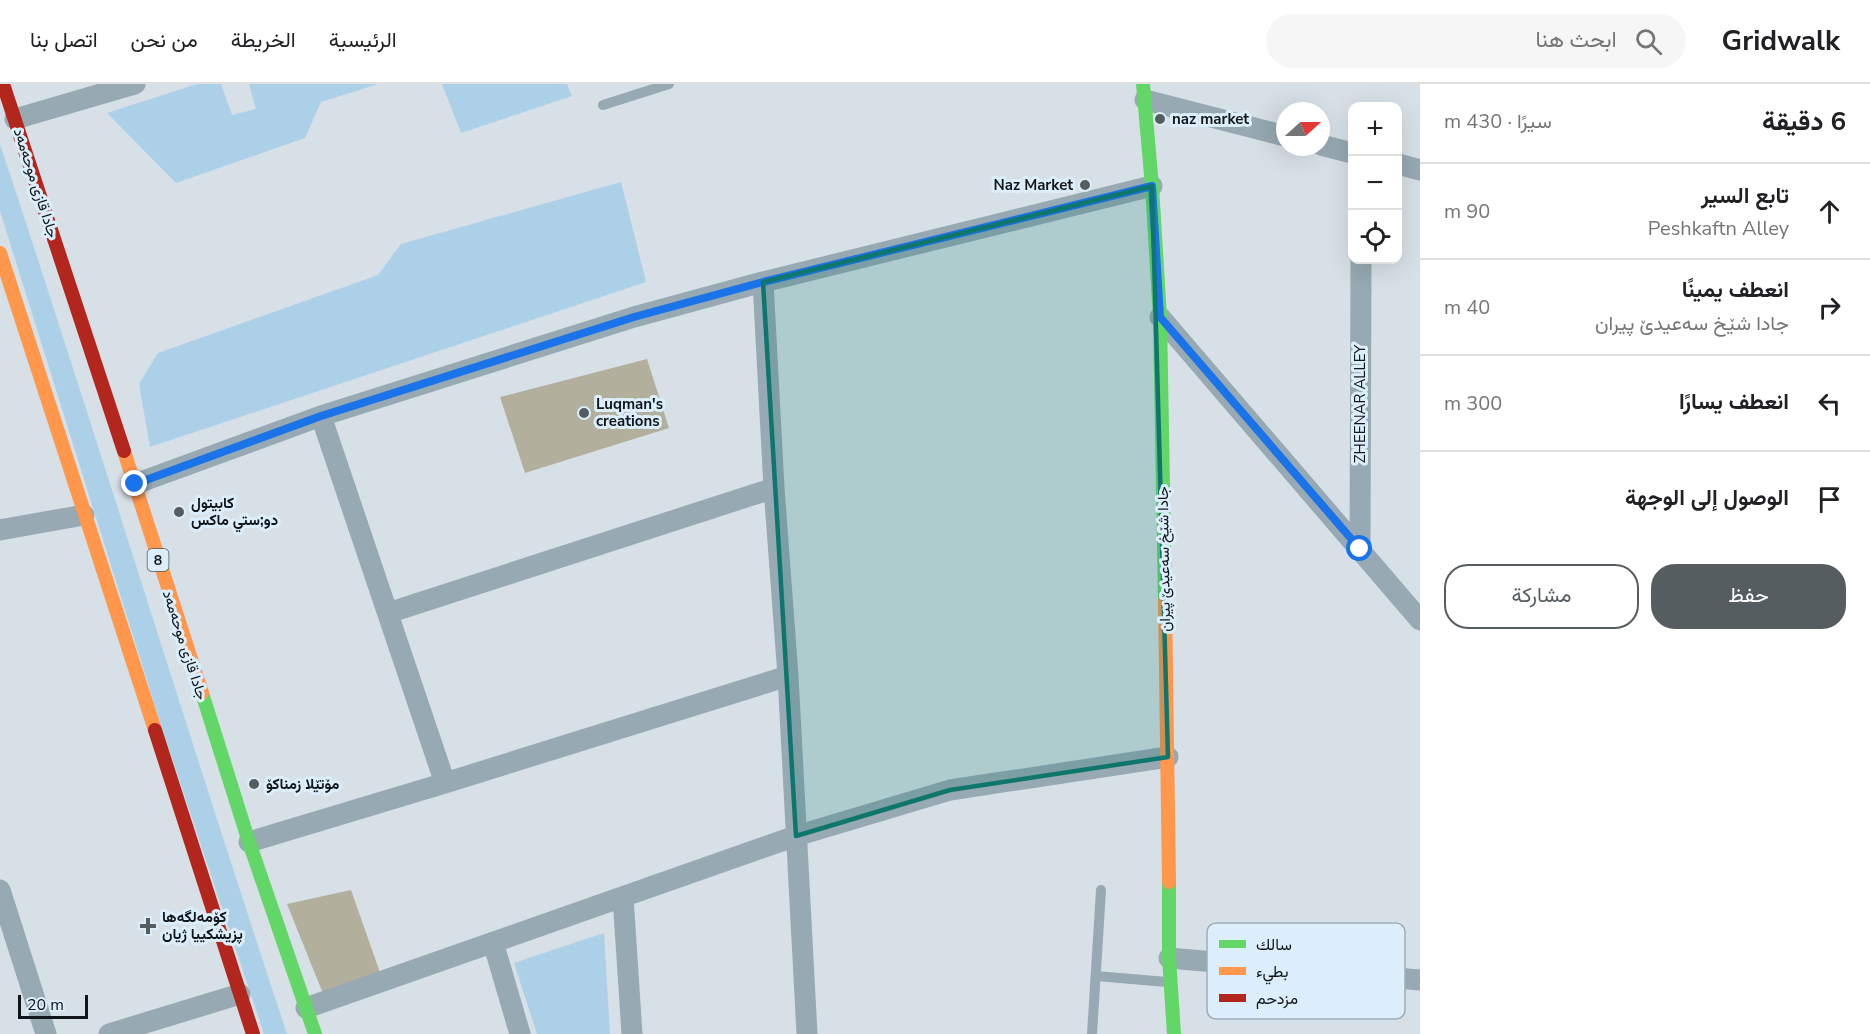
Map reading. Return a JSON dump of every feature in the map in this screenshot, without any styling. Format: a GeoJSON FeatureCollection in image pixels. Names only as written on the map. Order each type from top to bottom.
{"type":"FeatureCollection","features":[{"type":"Feature","properties":{"kind":"main road","name":"جادا قازی موحەمەد"},"geometry":{"type":"LineString","coordinates":[[3,84],[135,484],[249,842],[315,1034]]}},
{"type":"Feature","properties":{"kind":"main road","name":"جادا شێخ سەعیدێ پیران"},"geometry":{"type":"LineString","coordinates":[[1144,92],[1160,317],[1168,757],[1169,958],[1174,1034]]}},
{"type":"Feature","properties":{"kind":"main road"},"geometry":{"type":"LineString","coordinates":[[0,253],[253,1034]]}},
{"type":"Feature","properties":{"kind":"street"},"geometry":{"type":"LineString","coordinates":[[15,119],[135,84]]}},
{"type":"Feature","properties":{"kind":"street"},"geometry":{"type":"LineString","coordinates":[[1144,92],[1276,133]]}},
{"type":"Feature","properties":{"kind":"street"},"geometry":{"type":"LineString","coordinates":[[1330,147],[1348,152]]}},
{"type":"Feature","properties":{"kind":"street"},"geometry":{"type":"LineString","coordinates":[[1402,165],[1420,170]]}},
{"type":"Feature","properties":{"kind":"street"},"geometry":{"type":"LineString","coordinates":[[135,484],[321,416],[634,317],[763,282],[1152,186]]}},
{"type":"Feature","properties":{"kind":"street","name":"ZHEENAR ALLEY"},"geometry":{"type":"LineString","coordinates":[[1360,264],[1360,549]]}},
{"type":"Feature","properties":{"kind":"street"},"geometry":{"type":"LineString","coordinates":[[763,282],[774,488],[788,676],[807,1034]]}},
{"type":"Feature","properties":{"kind":"street"},"geometry":{"type":"LineString","coordinates":[[1160,317],[1420,620]]}},
{"type":"Feature","properties":{"kind":"street"},"geometry":{"type":"LineString","coordinates":[[321,416],[445,783]]}},
{"type":"Feature","properties":{"kind":"street"},"geometry":{"type":"LineString","coordinates":[[388,613],[774,488]]}},
{"type":"Feature","properties":{"kind":"street"},"geometry":{"type":"LineString","coordinates":[[0,530],[84,515]]}},
{"type":"Feature","properties":{"kind":"street"},"geometry":{"type":"LineString","coordinates":[[249,842],[788,676]]}},
{"type":"Feature","properties":{"kind":"street"},"geometry":{"type":"LineString","coordinates":[[306,1008],[796,836],[950,790],[1168,757]]}},
{"type":"Feature","properties":{"kind":"street"},"geometry":{"type":"LineString","coordinates":[[0,890],[46,1034]]}},
{"type":"Feature","properties":{"kind":"street"},"geometry":{"type":"LineString","coordinates":[[623,897],[632,1034]]}},
{"type":"Feature","properties":{"kind":"street"},"geometry":{"type":"LineString","coordinates":[[493,942],[520,1034]]}},
{"type":"Feature","properties":{"kind":"street"},"geometry":{"type":"LineString","coordinates":[[1169,958],[1207,961]]}},
{"type":"Feature","properties":{"kind":"street"},"geometry":{"type":"LineString","coordinates":[[1405,979],[1420,980]]}},
{"type":"Feature","properties":{"kind":"street"},"geometry":{"type":"LineString","coordinates":[[109,1034],[240,994]]}},
{"type":"Feature","properties":{"kind":"lane"},"geometry":{"type":"LineString","coordinates":[[603,105],[669,84]]}},
{"type":"Feature","properties":{"kind":"lane"},"geometry":{"type":"LineString","coordinates":[[1092,1034],[1101,890]]}},
{"type":"Feature","properties":{"kind":"lane"},"geometry":{"type":"LineString","coordinates":[[1096,976],[1170,982]]}},
{"type":"Feature","properties":{"kind":"highlighted area"},"geometry":{"type":"Polygon","coordinates":[[[1152,186],[1168,757],[950,790],[796,836],[763,282],[1152,186]]]}},
{"type":"Feature","properties":{"kind":"shaded area"},"geometry":{"type":"Polygon","coordinates":[[[197,84],[221,84],[232,115],[256,109],[249,84],[378,84],[321,102],[305,138],[176,183],[107,113],[197,84]]]}},
{"type":"Feature","properties":{"kind":"shaded area"},"geometry":{"type":"Polygon","coordinates":[[[442,84],[567,84],[572,96],[461,133],[442,84]]]}},
{"type":"Feature","properties":{"kind":"shaded area"},"geometry":{"type":"Polygon","coordinates":[[[0,144],[287,1034],[264,1034],[162,728],[0,211],[0,144]]]}},
{"type":"Feature","properties":{"kind":"shaded area"},"geometry":{"type":"Polygon","coordinates":[[[621,182],[646,282],[150,447],[139,384],[158,353],[378,275],[401,244],[621,182]]]}},
{"type":"Feature","properties":{"kind":"shaded area"},"geometry":{"type":"Polygon","coordinates":[[[604,933],[610,1034],[537,1034],[514,963],[604,933]]]}},
{"type":"Feature","properties":{"kind":"building","name":"Luqman's creations"},"geometry":{"type":"Polygon","coordinates":[[[647,359],[669,428],[525,473],[500,397],[647,359]]]}},
{"type":"Feature","properties":{"kind":"building"},"geometry":{"type":"Polygon","coordinates":[[[351,890],[383,981],[326,1001],[287,904],[351,890]]]}},
{"type":"Feature","properties":{"kind":"traffic: fast"},"geometry":{"type":"LineString","coordinates":[[1143,84],[1160,317],[1165,601]]}},
{"type":"Feature","properties":{"kind":"traffic: fast"},"geometry":{"type":"LineString","coordinates":[[202,693],[249,842],[315,1034]]}},
{"type":"Feature","properties":{"kind":"traffic: fast"},"geometry":{"type":"LineString","coordinates":[[1169,882],[1169,958],[1174,1034]]}},
{"type":"Feature","properties":{"kind":"traffic: slow"},"geometry":{"type":"LineString","coordinates":[[0,253],[155,730]]}},
{"type":"Feature","properties":{"kind":"traffic: slow"},"geometry":{"type":"LineString","coordinates":[[124,451],[202,693]]}},
{"type":"Feature","properties":{"kind":"traffic: slow"},"geometry":{"type":"LineString","coordinates":[[1165,601],[1169,882]]}},
{"type":"Feature","properties":{"kind":"traffic: jam"},"geometry":{"type":"LineString","coordinates":[[3,84],[124,451]]}},
{"type":"Feature","properties":{"kind":"traffic: jam"},"geometry":{"type":"LineString","coordinates":[[155,730],[253,1034]]}},
{"type":"Feature","properties":{"kind":"place","name":"naz market"},"geometry":{"type":"Point","coordinates":[1160,119]}},
{"type":"Feature","properties":{"kind":"place","name":"Naz Market"},"geometry":{"type":"Point","coordinates":[1085,185]}},
{"type":"Feature","properties":{"kind":"place","name":"Luqman's creations"},"geometry":{"type":"Point","coordinates":[584,413]}},
{"type":"Feature","properties":{"kind":"place","name":"كابيتول دو;ستي ماكس"},"geometry":{"type":"Point","coordinates":[179,512]}},
{"type":"Feature","properties":{"kind":"place","name":"مۆتێلا زمناکۆ"},"geometry":{"type":"Point","coordinates":[254,784]}},
{"type":"Feature","properties":{"kind":"place","name":"کۆمەلگەها پزیشکییا ژیان"},"geometry":{"type":"Point","coordinates":[148,926]}},
{"type":"Feature","properties":{"kind":"route"},"geometry":{"type":"LineString","coordinates":[[135,484],[321,416],[634,317],[763,282],[1152,186],[1160,317],[1360,549]]}}]}
